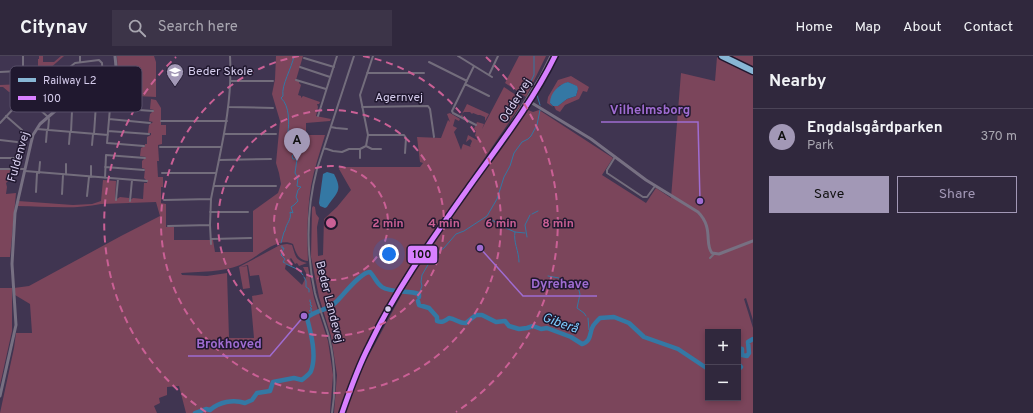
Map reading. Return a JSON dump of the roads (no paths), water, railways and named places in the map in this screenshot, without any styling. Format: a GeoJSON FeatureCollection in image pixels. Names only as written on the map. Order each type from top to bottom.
{"type":"FeatureCollection","features":[{"type":"Feature","properties":{"kind":"street"},"geometry":{"type":"LineString","coordinates":[[80,56],[80,62]]}},
{"type":"Feature","properties":{"kind":"street","name":"Fuldenvej"},"geometry":{"type":"LineString","coordinates":[[115,56],[116,66]]}},
{"type":"Feature","properties":{"kind":"street"},"geometry":{"type":"LineString","coordinates":[[211,244],[211,199],[229,107],[230,56]]}},
{"type":"Feature","properties":{"kind":"street"},"geometry":{"type":"LineString","coordinates":[[318,116],[337,57],[333,56]]}},
{"type":"Feature","properties":{"kind":"street","name":"Beder Landevej"},"geometry":{"type":"LineString","coordinates":[[332,413],[334,372],[329,337],[320,309],[309,262],[308,230],[313,185],[354,56]]}},
{"type":"Feature","properties":{"kind":"street","name":"Agernvej"},"geometry":{"type":"LineString","coordinates":[[366,146],[368,135],[360,95],[373,56]]}},
{"type":"Feature","properties":{"kind":"street"},"geometry":{"type":"LineString","coordinates":[[458,56],[462,57],[492,77]]}},
{"type":"Feature","properties":{"kind":"street"},"geometry":{"type":"LineString","coordinates":[[489,75],[498,56]]}},
{"type":"Feature","properties":{"kind":"street","name":"Oddervej"},"geometry":{"type":"LineString","coordinates":[[342,413],[364,358],[402,284],[423,251],[515,125],[551,56]]}},
{"type":"Feature","properties":{"kind":"street","name":"Oddervej"},"geometry":{"type":"LineString","coordinates":[[528,101],[555,56]]}},
{"type":"Feature","properties":{"kind":"street"},"geometry":{"type":"LineString","coordinates":[[304,58],[334,67]]}},
{"type":"Feature","properties":{"kind":"street"},"geometry":{"type":"LineString","coordinates":[[71,66],[80,62],[100,61],[102,66]]}},
{"type":"Feature","properties":{"kind":"street"},"geometry":{"type":"LineString","coordinates":[[429,62],[489,96]]}},
{"type":"Feature","properties":{"kind":"street"},"geometry":{"type":"LineString","coordinates":[[474,66],[452,112],[476,125]]}},
{"type":"Feature","properties":{"kind":"street"},"geometry":{"type":"LineString","coordinates":[[300,68],[330,77]]}},
{"type":"Feature","properties":{"kind":"street","name":"Agernvej"},"geometry":{"type":"LineString","coordinates":[[367,73],[424,73]]}},
{"type":"Feature","properties":{"kind":"street"},"geometry":{"type":"LineString","coordinates":[[296,80],[326,89]]}},
{"type":"Feature","properties":{"kind":"street"},"geometry":{"type":"LineString","coordinates":[[230,81],[273,81]]}},
{"type":"Feature","properties":{"kind":"street"},"geometry":{"type":"LineString","coordinates":[[528,101],[590,139],[655,186],[692,208],[703,217],[708,226],[710,252],[714,254]]}},
{"type":"Feature","properties":{"kind":"street","name":"Agernvej"},"geometry":{"type":"LineString","coordinates":[[362,107],[428,106],[430,109],[434,137]]}},
{"type":"Feature","properties":{"kind":"street"},"geometry":{"type":"LineString","coordinates":[[229,107],[273,108]]}},
{"type":"Feature","properties":{"kind":"street"},"geometry":{"type":"LineString","coordinates":[[142,110],[153,111]]}},
{"type":"Feature","properties":{"kind":"street"},"geometry":{"type":"LineString","coordinates":[[0,123],[10,112]]}},
{"type":"Feature","properties":{"kind":"street"},"geometry":{"type":"LineString","coordinates":[[43,112],[48,118],[46,142]]}},
{"type":"Feature","properties":{"kind":"street","name":"Fuldenvej"},"geometry":{"type":"LineString","coordinates":[[0,396],[16,325],[12,274],[12,249],[16,206],[31,143],[36,129],[55,112]]}},
{"type":"Feature","properties":{"kind":"street"},"geometry":{"type":"LineString","coordinates":[[69,144],[72,112]]}},
{"type":"Feature","properties":{"kind":"street"},"geometry":{"type":"LineString","coordinates":[[92,145],[95,112]]}},
{"type":"Feature","properties":{"kind":"street"},"geometry":{"type":"LineString","coordinates":[[110,112],[107,143],[144,146]]}},
{"type":"Feature","properties":{"kind":"street","name":"Fuldenvej"},"geometry":{"type":"LineString","coordinates":[[6,116],[22,130]]}},
{"type":"Feature","properties":{"kind":"street"},"geometry":{"type":"LineString","coordinates":[[109,119],[150,123]]}},
{"type":"Feature","properties":{"kind":"street"},"geometry":{"type":"LineString","coordinates":[[161,121],[227,121]]}},
{"type":"Feature","properties":{"kind":"street"},"geometry":{"type":"LineString","coordinates":[[331,127],[347,128]]}},
{"type":"Feature","properties":{"kind":"street"},"geometry":{"type":"LineString","coordinates":[[36,129],[108,135]]}},
{"type":"Feature","properties":{"kind":"street"},"geometry":{"type":"LineString","coordinates":[[108,131],[149,134]]}},
{"type":"Feature","properties":{"kind":"street"},"geometry":{"type":"LineString","coordinates":[[224,134],[276,134]]}},
{"type":"Feature","properties":{"kind":"street"},"geometry":{"type":"LineString","coordinates":[[368,135],[404,135],[406,138],[406,154]]}},
{"type":"Feature","properties":{"kind":"street","name":"Fuldenvej"},"geometry":{"type":"LineString","coordinates":[[0,140],[17,142]]}},
{"type":"Feature","properties":{"kind":"street"},"geometry":{"type":"LineString","coordinates":[[324,148],[342,152],[349,149],[360,149],[366,146],[372,149],[381,149]]}},
{"type":"Feature","properties":{"kind":"street"},"geometry":{"type":"LineString","coordinates":[[160,147],[221,147]]}},
{"type":"Feature","properties":{"kind":"street"},"geometry":{"type":"LineString","coordinates":[[360,149],[360,158]]}},
{"type":"Feature","properties":{"kind":"street"},"geometry":{"type":"LineString","coordinates":[[105,178],[106,155],[145,158]]}},
{"type":"Feature","properties":{"kind":"street"},"geometry":{"type":"LineString","coordinates":[[615,157],[607,170],[607,173],[643,197],[647,197],[655,186]]}},
{"type":"Feature","properties":{"kind":"street","name":"Fuldenvej"},"geometry":{"type":"LineString","coordinates":[[0,158],[16,158]]}},
{"type":"Feature","properties":{"kind":"street"},"geometry":{"type":"LineString","coordinates":[[219,160],[271,160]]}},
{"type":"Feature","properties":{"kind":"street"},"geometry":{"type":"LineString","coordinates":[[36,192],[40,162]]}},
{"type":"Feature","properties":{"kind":"street"},"geometry":{"type":"LineString","coordinates":[[62,194],[66,164]]}},
{"type":"Feature","properties":{"kind":"street"},"geometry":{"type":"LineString","coordinates":[[87,196],[91,166]]}},
{"type":"Feature","properties":{"kind":"street"},"geometry":{"type":"LineString","coordinates":[[105,167],[144,170]]}},
{"type":"Feature","properties":{"kind":"street"},"geometry":{"type":"LineString","coordinates":[[0,169],[147,181]]}},
{"type":"Feature","properties":{"kind":"street"},"geometry":{"type":"LineString","coordinates":[[162,174],[216,173]]}},
{"type":"Feature","properties":{"kind":"street"},"geometry":{"type":"LineString","coordinates":[[116,200],[118,179]]}},
{"type":"Feature","properties":{"kind":"street"},"geometry":{"type":"LineString","coordinates":[[130,201],[132,180]]}},
{"type":"Feature","properties":{"kind":"street"},"geometry":{"type":"LineString","coordinates":[[214,186],[276,186]]}},
{"type":"Feature","properties":{"kind":"street"},"geometry":{"type":"LineString","coordinates":[[164,200],[211,199]]}},
{"type":"Feature","properties":{"kind":"street"},"geometry":{"type":"LineString","coordinates":[[210,212],[248,212]]}},
{"type":"Feature","properties":{"kind":"street"},"geometry":{"type":"LineString","coordinates":[[168,226],[210,225]]}},
{"type":"Feature","properties":{"kind":"street"},"geometry":{"type":"LineString","coordinates":[[211,239],[251,238]]}},
{"type":"Feature","properties":{"kind":"street"},"geometry":{"type":"LineString","coordinates":[[710,258],[714,254],[719,254],[753,241]]}},
{"type":"Feature","properties":{"kind":"water"},"geometry":{"type":"Polygon","coordinates":[[[568,82],[577,86],[578,89],[576,96],[567,99],[558,106],[553,106],[550,103],[550,99],[553,92],[558,87],[568,82]]]}},
{"type":"Feature","properties":{"kind":"water"},"geometry":{"type":"Polygon","coordinates":[[[327,172],[334,174],[338,184],[338,191],[325,208],[320,206],[319,203],[323,174],[327,172]]]}},
{"type":"Feature","properties":{"kind":"waterway"},"geometry":{"type":"LineString","coordinates":[[281,243],[290,217],[290,212],[293,213],[291,207],[298,201],[296,197],[298,190],[301,187],[297,186],[298,178],[295,173],[297,159],[293,159],[292,156],[295,153],[295,149],[292,150],[291,147],[294,140],[290,141],[292,136],[289,137],[291,133],[288,132],[289,120],[287,110],[284,101],[281,98],[283,96],[285,82],[294,56]]}},
{"type":"Feature","properties":{"kind":"waterway"},"geometry":{"type":"LineString","coordinates":[[527,89],[534,75],[534,56]]}},
{"type":"Feature","properties":{"kind":"waterway"},"geometry":{"type":"LineString","coordinates":[[537,95],[540,105]]}},
{"type":"Feature","properties":{"kind":"waterway"},"geometry":{"type":"LineString","coordinates":[[419,294],[422,286],[422,275],[433,256],[444,248],[456,234],[464,231],[487,216],[497,199],[514,153],[522,142],[531,136],[537,125],[540,110]]}},
{"type":"Feature","properties":{"kind":"waterway"},"geometry":{"type":"LineString","coordinates":[[532,214],[538,211]]}},
{"type":"Feature","properties":{"kind":"waterway"},"geometry":{"type":"LineString","coordinates":[[527,237],[525,225],[530,215]]}},
{"type":"Feature","properties":{"kind":"waterway"},"geometry":{"type":"LineString","coordinates":[[491,219],[499,225]]}},
{"type":"Feature","properties":{"kind":"waterway"},"geometry":{"type":"LineString","coordinates":[[501,226],[515,232],[525,233]]}},
{"type":"Feature","properties":{"kind":"waterway"},"geometry":{"type":"LineString","coordinates":[[515,232],[519,262]]}},
{"type":"Feature","properties":{"kind":"waterway"},"geometry":{"type":"LineString","coordinates":[[282,246],[282,248],[284,248],[281,255],[285,259],[283,262],[285,263]]}},
{"type":"Feature","properties":{"kind":"waterway"},"geometry":{"type":"LineString","coordinates":[[286,264],[299,270],[303,275]]}},
{"type":"Feature","properties":{"kind":"waterway","name":"Giberå"},"geometry":{"type":"LineString","coordinates":[[195,413],[206,409],[210,410],[226,402],[236,401],[245,403],[252,400],[257,393],[270,391],[273,382],[294,378],[302,380],[309,374],[313,365],[313,344],[307,318],[310,315],[326,309],[334,304],[357,279],[366,273],[370,272],[378,284],[386,289],[415,293],[419,294],[419,297]]}},
{"type":"Feature","properties":{"kind":"waterway"},"geometry":{"type":"LineString","coordinates":[[548,276],[559,278],[561,281]]}},
{"type":"Feature","properties":{"kind":"waterway"},"geometry":{"type":"LineString","coordinates":[[304,277],[306,287],[309,289],[309,292]]}},
{"type":"Feature","properties":{"kind":"waterway"},"geometry":{"type":"LineString","coordinates":[[565,282],[573,284]]}},
{"type":"Feature","properties":{"kind":"waterway"},"geometry":{"type":"LineString","coordinates":[[578,287],[580,294],[577,308],[586,316]]}},
{"type":"Feature","properties":{"kind":"waterway"},"geometry":{"type":"LineString","coordinates":[[310,300],[310,305],[312,306],[310,308],[312,309],[309,311],[312,311],[310,315]]}},
{"type":"Feature","properties":{"kind":"waterway","name":"Giberå"},"geometry":{"type":"LineString","coordinates":[[418,301],[419,305],[429,308],[437,317],[437,321],[439,322],[449,318],[466,323],[476,315],[482,315],[496,322],[505,321],[509,326],[519,329],[533,326],[541,329],[547,328],[571,337],[582,344],[589,339],[593,326],[600,318],[614,317],[629,323],[644,337],[678,349],[705,367]]}},
{"type":"Feature","properties":{"kind":"waterway","name":"Giberå"},"geometry":{"type":"LineString","coordinates":[[588,318],[589,330],[591,332]]}},
{"type":"Feature","properties":{"kind":"waterway","name":"Giberå"},"geometry":{"type":"LineString","coordinates":[[741,349],[742,355],[747,356],[749,353],[748,342],[753,339]]}},
{"type":"Feature","properties":{"kind":"rail line","name":"L2"},"geometry":{"type":"LineString","coordinates":[[722,56],[753,71]]}},
{"type":"Feature","properties":{"kind":"place","name":"Beder Skole"},"geometry":{"type":"Point","coordinates":[175,87]}},
{"type":"Feature","properties":{"kind":"place","name":"Engdalsgårdparken"},"geometry":{"type":"Point","coordinates":[297,161]}},
{"type":"Feature","properties":{"kind":"place","name":"Vilhelmsborg"},"geometry":{"type":"Point","coordinates":[700,201]}},
{"type":"Feature","properties":{"kind":"place","name":"Dyrehave"},"geometry":{"type":"Point","coordinates":[480,248]}},
{"type":"Feature","properties":{"kind":"place","name":"Brokhoved"},"geometry":{"type":"Point","coordinates":[304,316]}}]}
